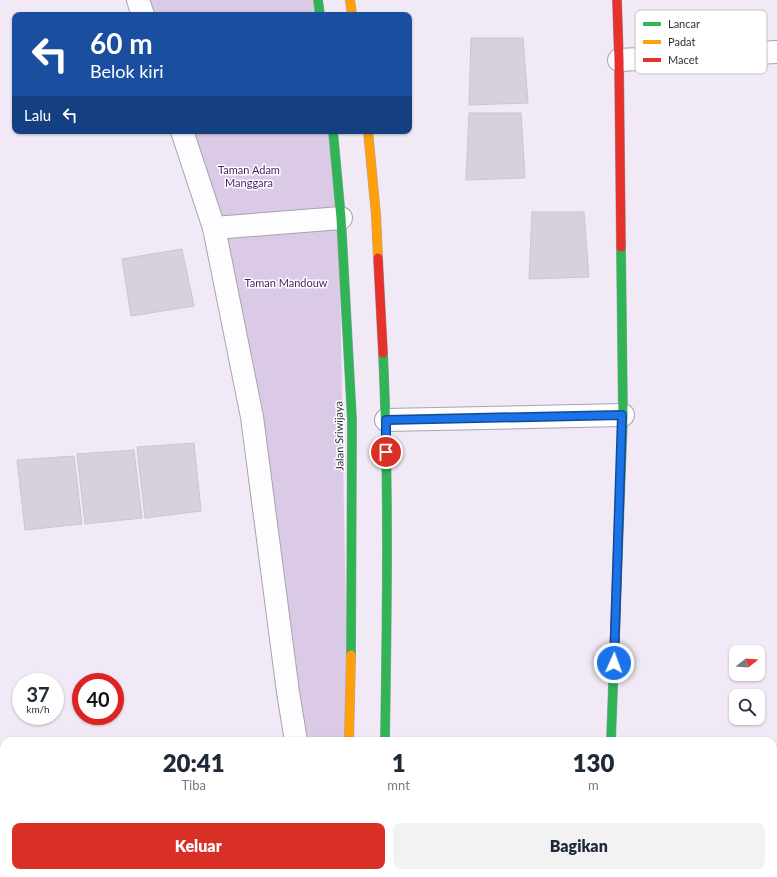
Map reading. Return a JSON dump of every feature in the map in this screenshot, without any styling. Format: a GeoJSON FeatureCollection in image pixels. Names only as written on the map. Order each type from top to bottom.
{"type":"FeatureCollection","features":[{"type":"Feature","properties":{"kind":"main road"},"geometry":{"type":"LineString","coordinates":[[318,0],[320,12]]}},
{"type":"Feature","properties":{"kind":"main road"},"geometry":{"type":"LineString","coordinates":[[350,0],[352,12]]}},
{"type":"Feature","properties":{"kind":"main road"},"geometry":{"type":"LineString","coordinates":[[611,737],[622,415],[619,60],[617,0]]}},
{"type":"Feature","properties":{"kind":"main road","name":"Jalan Sriwijaya"},"geometry":{"type":"LineString","coordinates":[[333,134],[341,218],[352,420],[352,626],[349,737]]}},
{"type":"Feature","properties":{"kind":"main road"},"geometry":{"type":"LineString","coordinates":[[368,134],[376,214],[386,420],[387,607],[385,737]]}},
{"type":"Feature","properties":{"kind":"street"},"geometry":{"type":"LineString","coordinates":[[138,0],[142,12]]}},
{"type":"Feature","properties":{"kind":"street"},"geometry":{"type":"LineString","coordinates":[[767,53],[777,52]]}},
{"type":"Feature","properties":{"kind":"street"},"geometry":{"type":"LineString","coordinates":[[619,60],[635,59]]}},
{"type":"Feature","properties":{"kind":"street"},"geometry":{"type":"LineString","coordinates":[[183,134],[214,228],[252,417],[288,692],[295,737]]}},
{"type":"Feature","properties":{"kind":"street"},"geometry":{"type":"LineString","coordinates":[[214,228],[341,218]]}},
{"type":"Feature","properties":{"kind":"street"},"geometry":{"type":"LineString","coordinates":[[386,420],[622,415]]}},
{"type":"Feature","properties":{"kind":"green space"},"geometry":{"type":"Polygon","coordinates":[[[142,0],[314,0],[316,12],[146,12],[142,0]]]}},
{"type":"Feature","properties":{"kind":"green space","name":"Taman Adam Manggara"},"geometry":{"type":"Polygon","coordinates":[[[187,134],[329,134],[337,214],[217,225],[187,134]]]}},
{"type":"Feature","properties":{"kind":"green space","name":"Taman Mandouw"},"geometry":{"type":"Polygon","coordinates":[[[339,220],[348,737],[297,737],[217,230],[339,220]]]}},
{"type":"Feature","properties":{"kind":"building"},"geometry":{"type":"Polygon","coordinates":[[[471,38],[523,38],[528,103],[469,105],[471,38]]]}},
{"type":"Feature","properties":{"kind":"building"},"geometry":{"type":"Polygon","coordinates":[[[469,113],[521,113],[525,178],[466,180],[469,113]]]}},
{"type":"Feature","properties":{"kind":"building"},"geometry":{"type":"Polygon","coordinates":[[[532,212],[584,212],[589,277],[529,279],[532,212]]]}},
{"type":"Feature","properties":{"kind":"building"},"geometry":{"type":"Polygon","coordinates":[[[182,249],[194,306],[131,316],[122,259],[182,249]]]}},
{"type":"Feature","properties":{"kind":"building"},"geometry":{"type":"Polygon","coordinates":[[[194,443],[201,511],[145,518],[137,447],[194,443]]]}},
{"type":"Feature","properties":{"kind":"building"},"geometry":{"type":"Polygon","coordinates":[[[134,450],[142,518],[85,524],[77,454],[134,450]]]}},
{"type":"Feature","properties":{"kind":"building"},"geometry":{"type":"Polygon","coordinates":[[[74,456],[82,524],[25,530],[17,460],[74,456]]]}},
{"type":"Feature","properties":{"kind":"traffic: fast"},"geometry":{"type":"LineString","coordinates":[[318,0],[320,12]]}},
{"type":"Feature","properties":{"kind":"traffic: fast"},"geometry":{"type":"LineString","coordinates":[[333,134],[341,218],[352,420],[351,655]]}},
{"type":"Feature","properties":{"kind":"traffic: fast"},"geometry":{"type":"LineString","coordinates":[[611,737],[623,415],[621,247]]}},
{"type":"Feature","properties":{"kind":"traffic: fast"},"geometry":{"type":"LineString","coordinates":[[383,353],[387,498],[385,737]]}},
{"type":"Feature","properties":{"kind":"traffic: slow"},"geometry":{"type":"LineString","coordinates":[[350,0],[352,12]]}},
{"type":"Feature","properties":{"kind":"traffic: slow"},"geometry":{"type":"LineString","coordinates":[[368,134],[376,215],[378,258]]}},
{"type":"Feature","properties":{"kind":"traffic: slow"},"geometry":{"type":"LineString","coordinates":[[349,737],[351,655]]}},
{"type":"Feature","properties":{"kind":"traffic: jam"},"geometry":{"type":"LineString","coordinates":[[617,0],[621,247]]}},
{"type":"Feature","properties":{"kind":"traffic: jam"},"geometry":{"type":"LineString","coordinates":[[378,258],[383,353]]}},
{"type":"Feature","properties":{"kind":"route"},"geometry":{"type":"LineString","coordinates":[[386,452],[386,420],[622,415],[614,663]]}}]}
